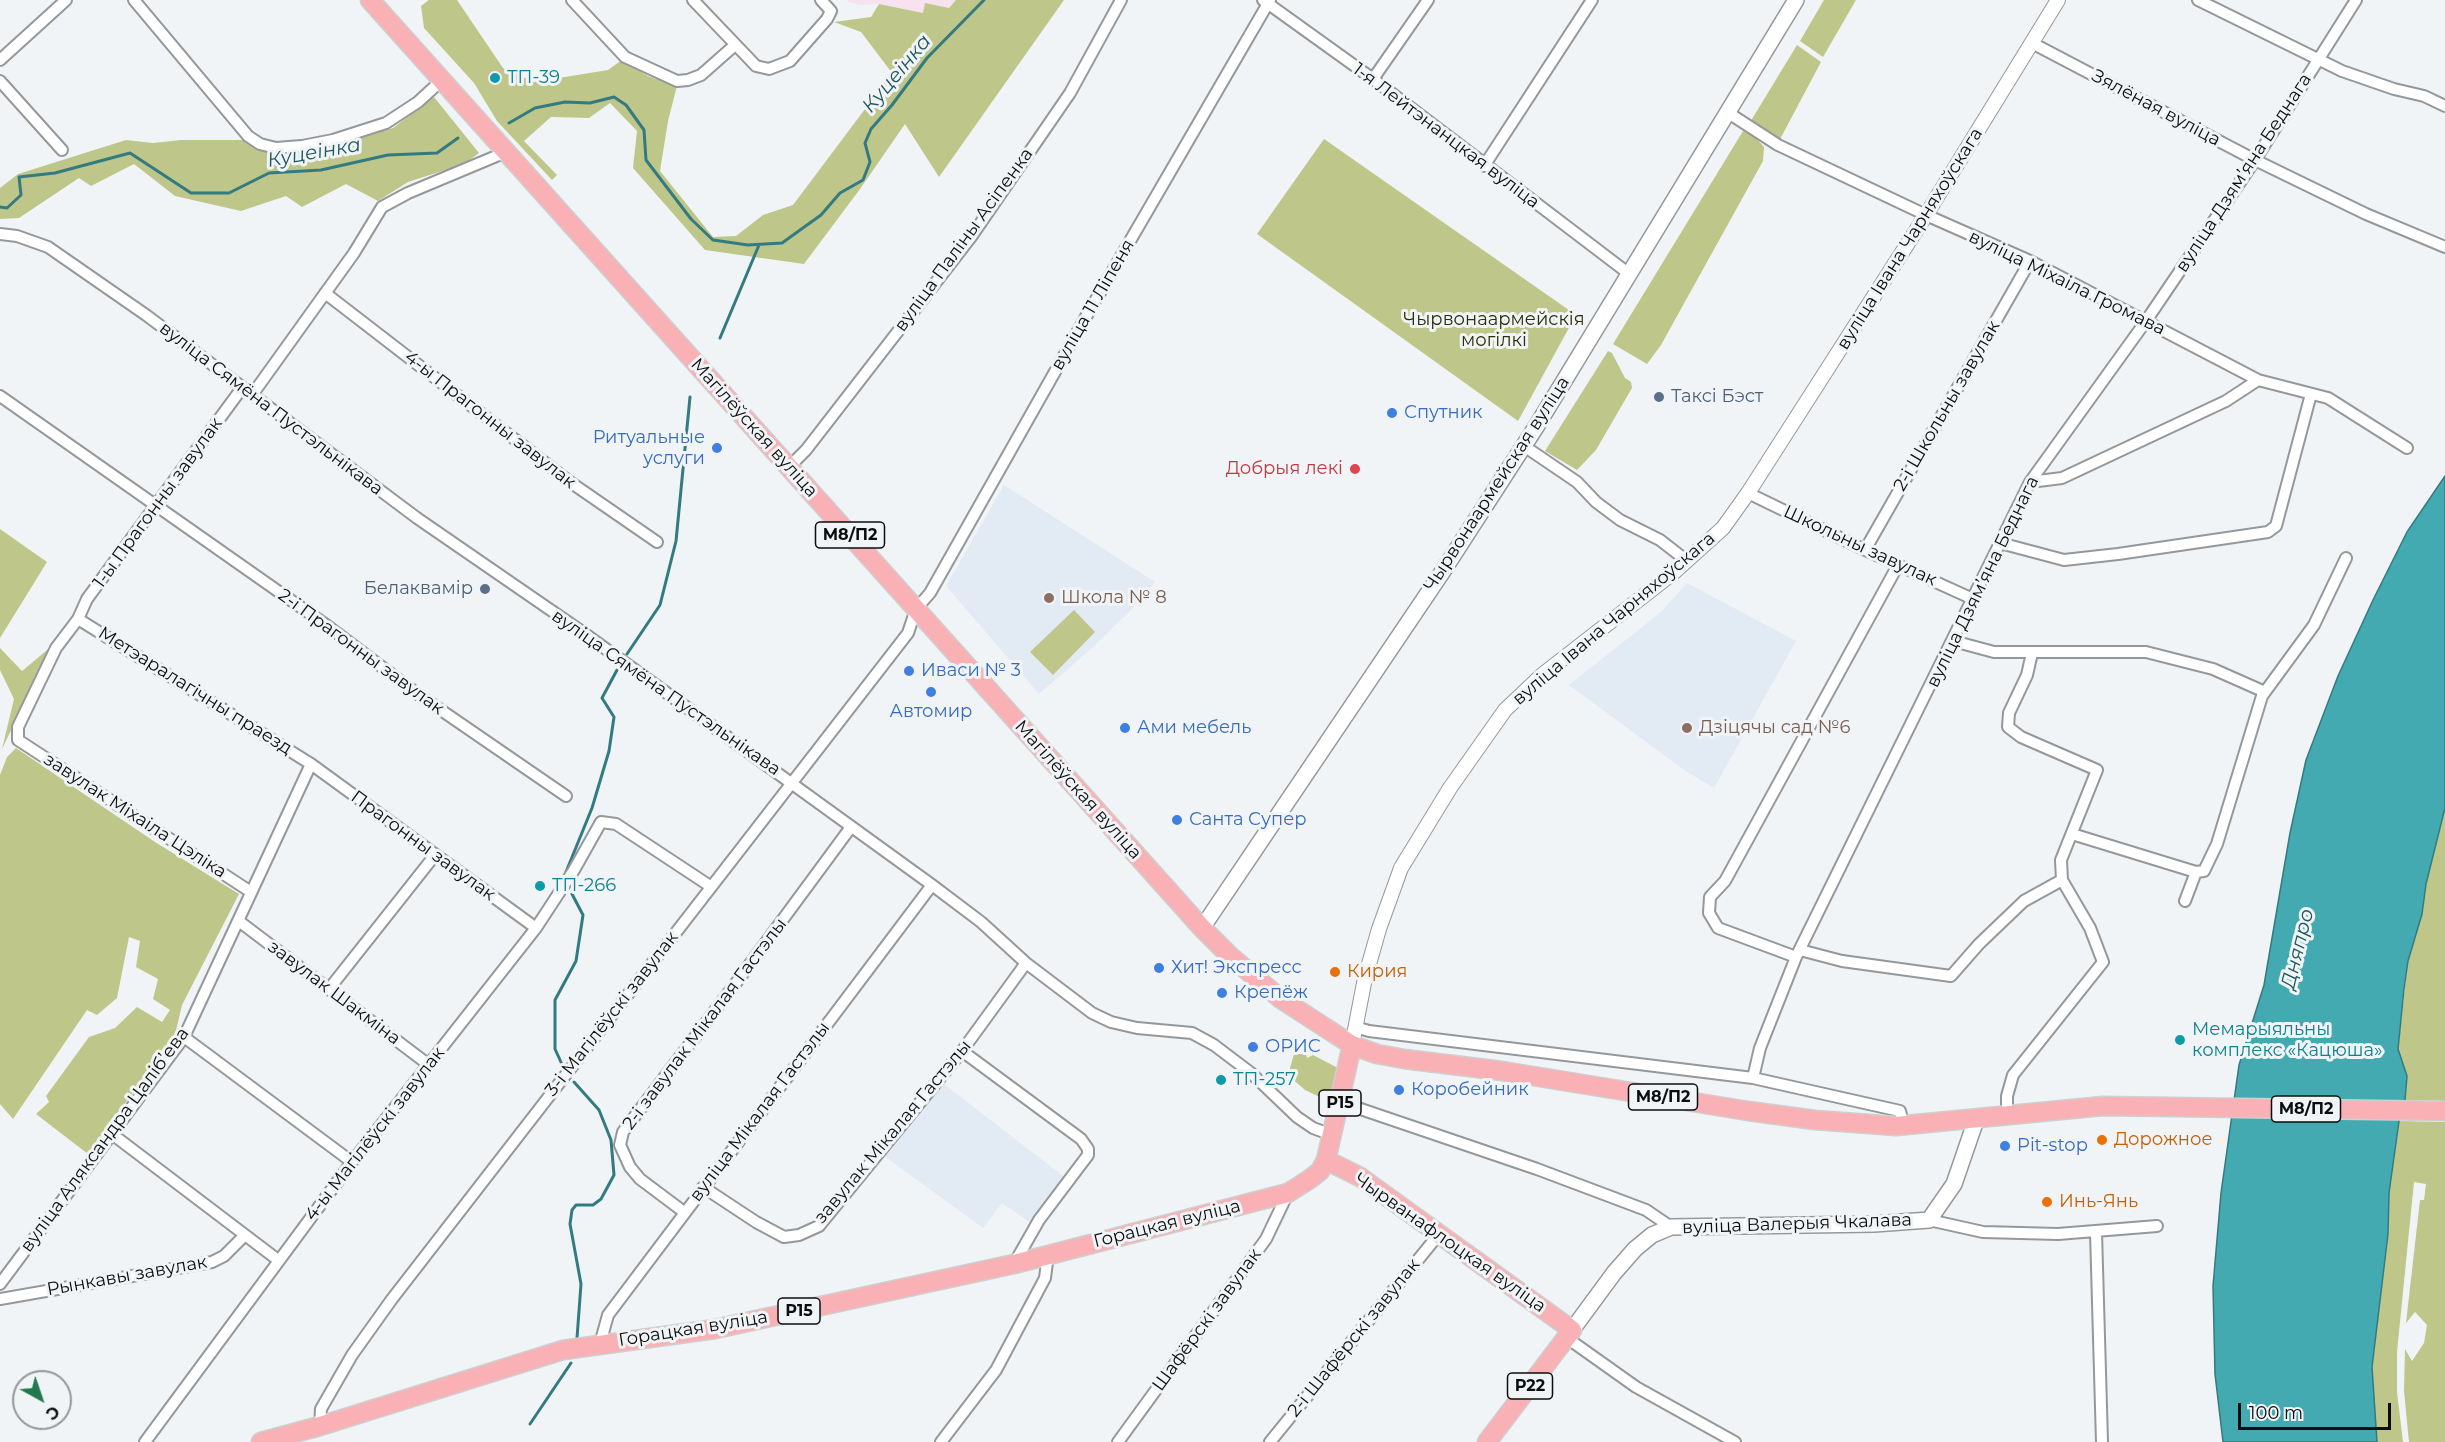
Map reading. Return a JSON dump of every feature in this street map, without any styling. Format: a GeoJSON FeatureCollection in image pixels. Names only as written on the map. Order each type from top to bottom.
{"type":"FeatureCollection","features":[{"type":"Feature","properties":{"kind":"main road","name":"Магілёўская вуліца"},"geometry":{"type":"LineString","coordinates":[[370,0],[1202,928],[1230,956],[1281,999],[1353,1036]]}},
{"type":"Feature","properties":{"kind":"main road","name":"Чырвонаармейская вуліца"},"geometry":{"type":"LineString","coordinates":[[1202,928],[1443,571],[1524,446],[1796,0]]}},
{"type":"Feature","properties":{"kind":"main road","name":"Р15"},"geometry":{"type":"LineString","coordinates":[[1326,1160],[1353,1036]]}},
{"type":"Feature","properties":{"kind":"main road","name":"М8/П2"},"geometry":{"type":"LineString","coordinates":[[1353,1036],[1377,1054],[1404,1059],[1503,1071],[1815,1120],[1904,1126],[2083,1107],[2445,1111]]}},
{"type":"Feature","properties":{"kind":"main road"},"geometry":{"type":"LineString","coordinates":[[1929,1220],[1954,1184],[1976,1120]]}},
{"type":"Feature","properties":{"kind":"main road","name":"Горацкая вуліца"},"geometry":{"type":"LineString","coordinates":[[261,1442],[320,1426],[528,1359],[600,1344],[715,1329],[1014,1264],[1288,1193],[1320,1171],[1326,1160]]}},
{"type":"Feature","properties":{"kind":"main road","name":"Чырванафлоцкая вуліца"},"geometry":{"type":"LineString","coordinates":[[1326,1160],[1360,1177],[1569,1334]]}},
{"type":"Feature","properties":{"kind":"main road","name":"вуліца Валерыя Чкалава"},"geometry":{"type":"LineString","coordinates":[[1671,1227],[1874,1224],[1929,1220]]}},
{"type":"Feature","properties":{"kind":"main road","name":"Р22"},"geometry":{"type":"LineString","coordinates":[[1487,1442],[1635,1249],[1652,1235],[1671,1227]]}},
{"type":"Feature","properties":{"kind":"street"},"geometry":{"type":"LineString","coordinates":[[0,60],[66,0]]}},
{"type":"Feature","properties":{"kind":"street"},"geometry":{"type":"LineString","coordinates":[[134,0],[248,136],[260,144],[276,148],[302,146],[333,140],[386,123],[418,102],[442,80]]}},
{"type":"Feature","properties":{"kind":"street"},"geometry":{"type":"LineString","coordinates":[[572,0],[625,57],[677,81],[701,75],[735,45]]}},
{"type":"Feature","properties":{"kind":"street"},"geometry":{"type":"LineString","coordinates":[[693,0],[756,66],[769,69],[790,60],[820,28],[831,11],[821,0]]}},
{"type":"Feature","properties":{"kind":"street","name":"вуліца Паліны Асіпенка"},"geometry":{"type":"LineString","coordinates":[[789,467],[806,450],[971,237],[1070,93],[1121,0]]}},
{"type":"Feature","properties":{"kind":"street"},"geometry":{"type":"LineString","coordinates":[[1373,79],[1428,0]]}},
{"type":"Feature","properties":{"kind":"street"},"geometry":{"type":"LineString","coordinates":[[1484,166],[1592,0]]}},
{"type":"Feature","properties":{"kind":"street","name":"вуліца Івана Чарняхоўскага"},"geometry":{"type":"LineString","coordinates":[[1353,1036],[1379,929],[1401,868],[1450,788],[1505,710],[1542,675],[1688,561],[1723,528],[1748,493],[1926,215],[2058,0]]}},
{"type":"Feature","properties":{"kind":"street"},"geometry":{"type":"LineString","coordinates":[[2198,0],[2367,81],[2424,96],[2445,106]]}},
{"type":"Feature","properties":{"kind":"street","name":"вуліца Дзямʼяна Беднага"},"geometry":{"type":"LineString","coordinates":[[1753,1078],[1760,1048],[1798,954],[2030,482],[2146,321],[2255,160],[2356,0]]}},
{"type":"Feature","properties":{"kind":"street","name":"1-я Лейтэнанцкая вуліца"},"geometry":{"type":"LineString","coordinates":[[1267,1],[1628,273]]}},
{"type":"Feature","properties":{"kind":"street","name":"вуліца 11 Ліпеня"},"geometry":{"type":"LineString","coordinates":[[916,609],[930,593],[1267,1]]}},
{"type":"Feature","properties":{"kind":"street","name":"Зялёная вуліца"},"geometry":{"type":"LineString","coordinates":[[2032,43],[2255,160],[2366,214],[2445,247]]}},
{"type":"Feature","properties":{"kind":"street"},"geometry":{"type":"LineString","coordinates":[[0,81],[62,150]]}},
{"type":"Feature","properties":{"kind":"street","name":"вуліца Міхаіла Громава"},"geometry":{"type":"LineString","coordinates":[[1727,112],[1778,145],[2030,261],[2258,380],[2328,398],[2407,448]]}},
{"type":"Feature","properties":{"kind":"street"},"geometry":{"type":"LineString","coordinates":[[252,395],[325,293],[382,207],[408,193],[506,152]]}},
{"type":"Feature","properties":{"kind":"street","name":"вуліца Сямёна Пустэльнікава"},"geometry":{"type":"LineString","coordinates":[[0,234],[17,236],[48,247],[146,315],[417,518],[581,631],[932,885],[981,922],[1026,963],[1092,1013],[1111,1022],[1137,1028],[1192,1033],[1251,1073],[1313,1128],[1332,1135]]}},
{"type":"Feature","properties":{"kind":"street","name":"2-і Школьны завулак"},"geometry":{"type":"LineString","coordinates":[[1864,550],[2030,261]]}},
{"type":"Feature","properties":{"kind":"street","name":"4-ы Прагонны завулак"},"geometry":{"type":"LineString","coordinates":[[325,293],[570,482],[657,542]]}},
{"type":"Feature","properties":{"kind":"street"},"geometry":{"type":"LineString","coordinates":[[2030,482],[2062,478],[2226,401],[2258,380]]}},
{"type":"Feature","properties":{"kind":"street","name":"1-ы Прагонны завулак"},"geometry":{"type":"LineString","coordinates":[[18,740],[18,727],[35,690],[56,648],[78,619],[87,599],[242,388]]}},
{"type":"Feature","properties":{"kind":"street"},"geometry":{"type":"LineString","coordinates":[[2000,543],[2064,560],[2118,555],[2268,532],[2276,526],[2311,394]]}},
{"type":"Feature","properties":{"kind":"street","name":"2-і Прагонны завулак"},"geometry":{"type":"LineString","coordinates":[[0,396],[566,796]]}},
{"type":"Feature","properties":{"kind":"street"},"geometry":{"type":"LineString","coordinates":[[1524,446],[1577,482],[1596,502],[1620,520],[1660,540],[1688,561]]}},
{"type":"Feature","properties":{"kind":"street","name":"Школьны завулак"},"geometry":{"type":"LineString","coordinates":[[1748,493],[1864,550],[1973,599]]}},
{"type":"Feature","properties":{"kind":"street"},"geometry":{"type":"LineString","coordinates":[[2072,834],[2196,872],[2204,871],[2217,844],[2265,692],[2314,625],[2346,558]]}},
{"type":"Feature","properties":{"kind":"street"},"geometry":{"type":"LineString","coordinates":[[1898,565],[1731,871],[1710,897],[1709,913],[1718,928],[1798,954],[1951,976],[1979,944],[2024,901],[2062,880]]}},
{"type":"Feature","properties":{"kind":"street","name":"3-і Магілёўскі завулак"},"geometry":{"type":"LineString","coordinates":[[320,1426],[321,1409],[352,1355],[372,1327],[710,886],[908,633],[916,609]]}},
{"type":"Feature","properties":{"kind":"street","name":"Метэаралагічны праезд"},"geometry":{"type":"LineString","coordinates":[[78,619],[311,764]]}},
{"type":"Feature","properties":{"kind":"street"},"geometry":{"type":"LineString","coordinates":[[1953,641],[1994,652],[2146,652],[2213,669],[2265,692]]}},
{"type":"Feature","properties":{"kind":"street"},"geometry":{"type":"LineString","coordinates":[[2007,1115],[2007,1096],[2013,1075],[2103,962],[2090,928],[2062,880],[2061,860],[2097,770],[2021,736],[2008,727],[2009,713],[2027,675],[2032,653]]}},
{"type":"Feature","properties":{"kind":"street","name":"завулак Міхаіла Цэліка"},"geometry":{"type":"LineString","coordinates":[[18,740],[251,892]]}},
{"type":"Feature","properties":{"kind":"street","name":"Прагонны завулак"},"geometry":{"type":"LineString","coordinates":[[311,764],[536,928]]}},
{"type":"Feature","properties":{"kind":"street","name":"вуліца Аляксандра Цалібʼева"},"geometry":{"type":"LineString","coordinates":[[0,1284],[184,1037],[240,922],[251,892],[311,764]]}},
{"type":"Feature","properties":{"kind":"street","name":"4-ы Магілёўскі завулак"},"geometry":{"type":"LineString","coordinates":[[145,1442],[352,1162],[536,928],[574,870],[601,822],[616,824],[710,886]]}},
{"type":"Feature","properties":{"kind":"street","name":"2-і завулак Мікалая Гастэлы"},"geometry":{"type":"LineString","coordinates":[[684,1212],[640,1179],[630,1167],[620,1145],[623,1132],[850,827]]}},
{"type":"Feature","properties":{"kind":"street"},"geometry":{"type":"LineString","coordinates":[[328,989],[435,855]]}},
{"type":"Feature","properties":{"kind":"street"},"geometry":{"type":"LineString","coordinates":[[2185,901],[2196,872]]}},
{"type":"Feature","properties":{"kind":"street","name":"вуліца Мікалая Гастэлы"},"geometry":{"type":"LineString","coordinates":[[600,1344],[608,1315],[932,885]]}},
{"type":"Feature","properties":{"kind":"street","name":"завулак Шакміна"},"geometry":{"type":"LineString","coordinates":[[240,922],[429,1065]]}},
{"type":"Feature","properties":{"kind":"street","name":"завулак Мікалая Гастэлы"},"geometry":{"type":"LineString","coordinates":[[703,1187],[765,1228],[784,1237],[799,1235],[819,1226],[962,1051],[1026,963]]}},
{"type":"Feature","properties":{"kind":"street"},"geometry":{"type":"LineString","coordinates":[[1353,1036],[1369,1031],[1753,1078],[1900,1111],[1904,1126]]}},
{"type":"Feature","properties":{"kind":"street"},"geometry":{"type":"LineString","coordinates":[[184,1037],[352,1162]]}},
{"type":"Feature","properties":{"kind":"street"},"geometry":{"type":"LineString","coordinates":[[962,1051],[1081,1139],[1088,1149],[1088,1155],[1039,1220],[1014,1264]]}},
{"type":"Feature","properties":{"kind":"street","name":"вуліца Валерыя Чкалава"},"geometry":{"type":"LineString","coordinates":[[1340,1102],[1537,1169],[1646,1210],[1671,1227]]}},
{"type":"Feature","properties":{"kind":"street"},"geometry":{"type":"LineString","coordinates":[[112,1134],[278,1260]]}},
{"type":"Feature","properties":{"kind":"street","name":"Шафёрскі завулак"},"geometry":{"type":"LineString","coordinates":[[1118,1442],[1266,1239],[1288,1193]]}},
{"type":"Feature","properties":{"kind":"street","name":"вуліца Валерыя Чкалава"},"geometry":{"type":"LineString","coordinates":[[1929,1220],[1983,1232],[2058,1234],[2157,1226]]}},
{"type":"Feature","properties":{"kind":"street"},"geometry":{"type":"LineString","coordinates":[[2096,1232],[2102,1442]]}},
{"type":"Feature","properties":{"kind":"street","name":"2-і Шафёрскі завулак"},"geometry":{"type":"LineString","coordinates":[[1270,1442],[1438,1234]]}},
{"type":"Feature","properties":{"kind":"street","name":"Рынкавы завулак"},"geometry":{"type":"LineString","coordinates":[[0,1299],[212,1262],[224,1256],[244,1236]]}},
{"type":"Feature","properties":{"kind":"street"},"geometry":{"type":"LineString","coordinates":[[941,1442],[996,1370],[1045,1278],[1048,1254]]}},
{"type":"Feature","properties":{"kind":"street","name":"Чырванафлоцкая вуліца"},"geometry":{"type":"LineString","coordinates":[[1569,1334],[1635,1387],[1735,1442]]}},
{"type":"Feature","properties":{"kind":"shaded area"},"geometry":{"type":"Polygon","coordinates":[[[848,0],[956,0],[949,8],[923,13],[879,4],[860,5],[848,2],[848,0]]]}},
{"type":"Feature","properties":{"kind":"shaded area","name":"Школа № 8"},"geometry":{"type":"Polygon","coordinates":[[[1004,485],[1155,582],[1130,611],[1091,649],[1039,694],[946,586],[1004,485]]]}},
{"type":"Feature","properties":{"kind":"shaded area","name":"Дзіцячы сад №6"},"geometry":{"type":"Polygon","coordinates":[[[1687,583],[1796,641],[1714,788],[1684,770],[1569,685],[1661,612],[1687,583]]]}},
{"type":"Feature","properties":{"kind":"shaded area"},"geometry":{"type":"Polygon","coordinates":[[[944,1084],[1063,1176],[1031,1223],[1002,1203],[983,1228],[884,1156],[944,1084]]]}},
{"type":"Feature","properties":{"kind":"green space"},"geometry":{"type":"Polygon","coordinates":[[[429,0],[457,0],[503,68],[534,82],[608,70],[622,60],[648,76],[677,86],[668,121],[660,171],[713,237],[736,236],[763,215],[793,205],[892,73],[861,32],[834,22],[871,17],[879,4],[923,13],[925,3],[949,8],[956,0],[1064,0],[939,177],[905,124],[804,264],[705,250],[633,168],[637,131],[610,103],[589,118],[551,117],[524,141],[557,175],[552,180],[497,121],[474,83],[424,28],[421,6],[429,0]]]}},
{"type":"Feature","properties":{"kind":"green space"},"geometry":{"type":"Polygon","coordinates":[[[1824,0],[1856,0],[1823,57],[1800,41],[1824,0]]]}},
{"type":"Feature","properties":{"kind":"green space"},"geometry":{"type":"Polygon","coordinates":[[[1797,45],[1821,62],[1778,143],[1752,122],[1752,119],[1797,45]]]}},
{"type":"Feature","properties":{"kind":"green space"},"geometry":{"type":"Polygon","coordinates":[[[434,97],[479,153],[464,164],[408,182],[378,201],[346,184],[302,207],[286,196],[241,211],[175,196],[134,164],[91,186],[79,178],[19,218],[0,219],[0,188],[18,174],[126,140],[153,143],[181,140],[245,140],[274,155],[331,147],[393,128],[434,97]]]}},
{"type":"Feature","properties":{"kind":"green space"},"geometry":{"type":"Polygon","coordinates":[[[1743,131],[1755,137],[1764,147],[1763,161],[1661,345],[1647,364],[1613,344],[1743,131]]]}},
{"type":"Feature","properties":{"kind":"green space","name":"Чырвонаармейскія могілкі"},"geometry":{"type":"Polygon","coordinates":[[[1324,139],[1576,315],[1518,421],[1257,234],[1324,139]]]}},
{"type":"Feature","properties":{"kind":"green space"},"geometry":{"type":"Polygon","coordinates":[[[1608,351],[1612,353],[1625,378],[1631,382],[1632,388],[1596,450],[1577,470],[1545,451],[1608,351]]]}},
{"type":"Feature","properties":{"kind":"green space"},"geometry":{"type":"Polygon","coordinates":[[[0,529],[47,562],[0,638],[0,529]]]}},
{"type":"Feature","properties":{"kind":"green space"},"geometry":{"type":"Polygon","coordinates":[[[1074,610],[1095,632],[1053,675],[1030,652],[1074,610]]]}},
{"type":"Feature","properties":{"kind":"green space"},"geometry":{"type":"Polygon","coordinates":[[[52,646],[2,749],[14,699],[0,670],[0,648],[22,671],[52,646]]]}},
{"type":"Feature","properties":{"kind":"green space"},"geometry":{"type":"Polygon","coordinates":[[[16,748],[155,842],[239,894],[182,1005],[175,1035],[88,1154],[36,1114],[49,1102],[46,1096],[89,1037],[115,1028],[137,1007],[162,1022],[170,1010],[153,999],[158,979],[136,967],[140,941],[129,937],[117,998],[97,1015],[87,1010],[13,1119],[0,1104],[0,775],[7,757],[16,748]]]}},
{"type":"Feature","properties":{"kind":"green space"},"geometry":{"type":"Polygon","coordinates":[[[2445,808],[2445,1101],[2405,1100],[2407,1076],[2398,1049],[2408,961],[2422,914],[2426,884],[2445,808]]]}},
{"type":"Feature","properties":{"kind":"green space"},"geometry":{"type":"Polygon","coordinates":[[[1294,1054],[1306,1054],[1307,1058],[1313,1055],[1338,1068],[1333,1090],[1324,1099],[1305,1090],[1288,1075],[1294,1054]]]}},
{"type":"Feature","properties":{"kind":"green space"},"geometry":{"type":"Polygon","coordinates":[[[2399,1121],[2445,1122],[2445,1442],[2409,1442],[2404,1391],[2405,1349],[2412,1361],[2424,1343],[2427,1325],[2415,1312],[2406,1323],[2420,1200],[2424,1200],[2426,1184],[2414,1182],[2397,1352],[2397,1392],[2403,1442],[2377,1442],[2372,1367],[2388,1234],[2389,1193],[2399,1121]]]}},
{"type":"Feature","properties":{"kind":"water","name":"Дняпро"},"geometry":{"type":"Polygon","coordinates":[[[2445,476],[2445,808],[2426,884],[2422,914],[2408,961],[2404,989],[2398,1049],[2407,1076],[2405,1100],[2399,1121],[2389,1193],[2388,1234],[2372,1367],[2377,1442],[2223,1442],[2215,1374],[2213,1286],[2221,1193],[2239,1065],[2264,985],[2290,833],[2306,760],[2338,676],[2373,600],[2407,532],[2445,476]]]}},
{"type":"Feature","properties":{"kind":"waterway","name":"Куцеінка"},"geometry":{"type":"LineString","coordinates":[[509,123],[535,108],[565,102],[590,103],[614,97],[626,105],[644,130],[646,160],[691,219],[713,240],[748,245],[782,243],[821,215],[840,193],[863,180],[870,162],[865,143],[871,129],[927,58],[984,0]]}},
{"type":"Feature","properties":{"kind":"waterway","name":"Куцеінка"},"geometry":{"type":"LineString","coordinates":[[0,207],[7,208],[21,195],[19,177],[55,173],[130,153],[191,193],[229,193],[269,173],[321,170],[388,155],[437,153],[458,138]]}},
{"type":"Feature","properties":{"kind":"waterway"},"geometry":{"type":"LineString","coordinates":[[720,338],[759,245]]}},
{"type":"Feature","properties":{"kind":"waterway"},"geometry":{"type":"LineString","coordinates":[[627,654],[660,605],[676,541],[690,397]]}},
{"type":"Feature","properties":{"kind":"waterway"},"geometry":{"type":"LineString","coordinates":[[566,872],[592,808],[609,751],[614,717],[602,698],[617,670]]}},
{"type":"Feature","properties":{"kind":"waterway"},"geometry":{"type":"LineString","coordinates":[[565,1071],[555,1049],[555,1000],[576,961],[583,915],[572,894]]}},
{"type":"Feature","properties":{"kind":"waterway"},"geometry":{"type":"LineString","coordinates":[[574,1082],[599,1110],[611,1140],[614,1175],[601,1199],[593,1205],[576,1205],[572,1210],[570,1224],[581,1284],[577,1338]]}},
{"type":"Feature","properties":{"kind":"waterway"},"geometry":{"type":"LineString","coordinates":[[530,1424],[571,1363]]}},
{"type":"Feature","properties":{"kind":"place","name":"ТП-39"},"geometry":{"type":"Point","coordinates":[495,78]}},
{"type":"Feature","properties":{"kind":"place","name":"Таксі Бэст"},"geometry":{"type":"Point","coordinates":[1659,397]}},
{"type":"Feature","properties":{"kind":"place","name":"Спутник"},"geometry":{"type":"Point","coordinates":[1392,413]}},
{"type":"Feature","properties":{"kind":"place","name":"Ритуальные услуги"},"geometry":{"type":"Point","coordinates":[717,448]}},
{"type":"Feature","properties":{"kind":"place","name":"Добрыя лекі"},"geometry":{"type":"Point","coordinates":[1355,469]}},
{"type":"Feature","properties":{"kind":"place","name":"Белаквамір"},"geometry":{"type":"Point","coordinates":[485,589]}},
{"type":"Feature","properties":{"kind":"place","name":"Школа № 8"},"geometry":{"type":"Point","coordinates":[1049,598]}},
{"type":"Feature","properties":{"kind":"place","name":"Иваси № 3"},"geometry":{"type":"Point","coordinates":[909,671]}},
{"type":"Feature","properties":{"kind":"place","name":"Автомир"},"geometry":{"type":"Point","coordinates":[931,692]}},
{"type":"Feature","properties":{"kind":"place","name":"Ами мебель"},"geometry":{"type":"Point","coordinates":[1125,728]}},
{"type":"Feature","properties":{"kind":"place","name":"Дзіцячы сад №6"},"geometry":{"type":"Point","coordinates":[1687,728]}},
{"type":"Feature","properties":{"kind":"place","name":"Санта Супер"},"geometry":{"type":"Point","coordinates":[1177,820]}},
{"type":"Feature","properties":{"kind":"place","name":"ТП-266"},"geometry":{"type":"Point","coordinates":[540,886]}},
{"type":"Feature","properties":{"kind":"place","name":"Хит! Экспресс"},"geometry":{"type":"Point","coordinates":[1159,968]}},
{"type":"Feature","properties":{"kind":"place","name":"Кирия"},"geometry":{"type":"Point","coordinates":[1335,972]}},
{"type":"Feature","properties":{"kind":"place","name":"Крепёж"},"geometry":{"type":"Point","coordinates":[1222,993]}},
{"type":"Feature","properties":{"kind":"place","name":"Мемарыяльны комплекс «Кацюша»"},"geometry":{"type":"Point","coordinates":[2180,1040]}},
{"type":"Feature","properties":{"kind":"place","name":"ОРИС"},"geometry":{"type":"Point","coordinates":[1253,1047]}},
{"type":"Feature","properties":{"kind":"place","name":"ТП-257"},"geometry":{"type":"Point","coordinates":[1221,1080]}},
{"type":"Feature","properties":{"kind":"place","name":"Коробейник"},"geometry":{"type":"Point","coordinates":[1399,1090]}},
{"type":"Feature","properties":{"kind":"place","name":"Дорожное"},"geometry":{"type":"Point","coordinates":[2102,1140]}},
{"type":"Feature","properties":{"kind":"place","name":"Pit-stop"},"geometry":{"type":"Point","coordinates":[2005,1146]}},
{"type":"Feature","properties":{"kind":"place","name":"Инь-Янь"},"geometry":{"type":"Point","coordinates":[2047,1202]}}]}
